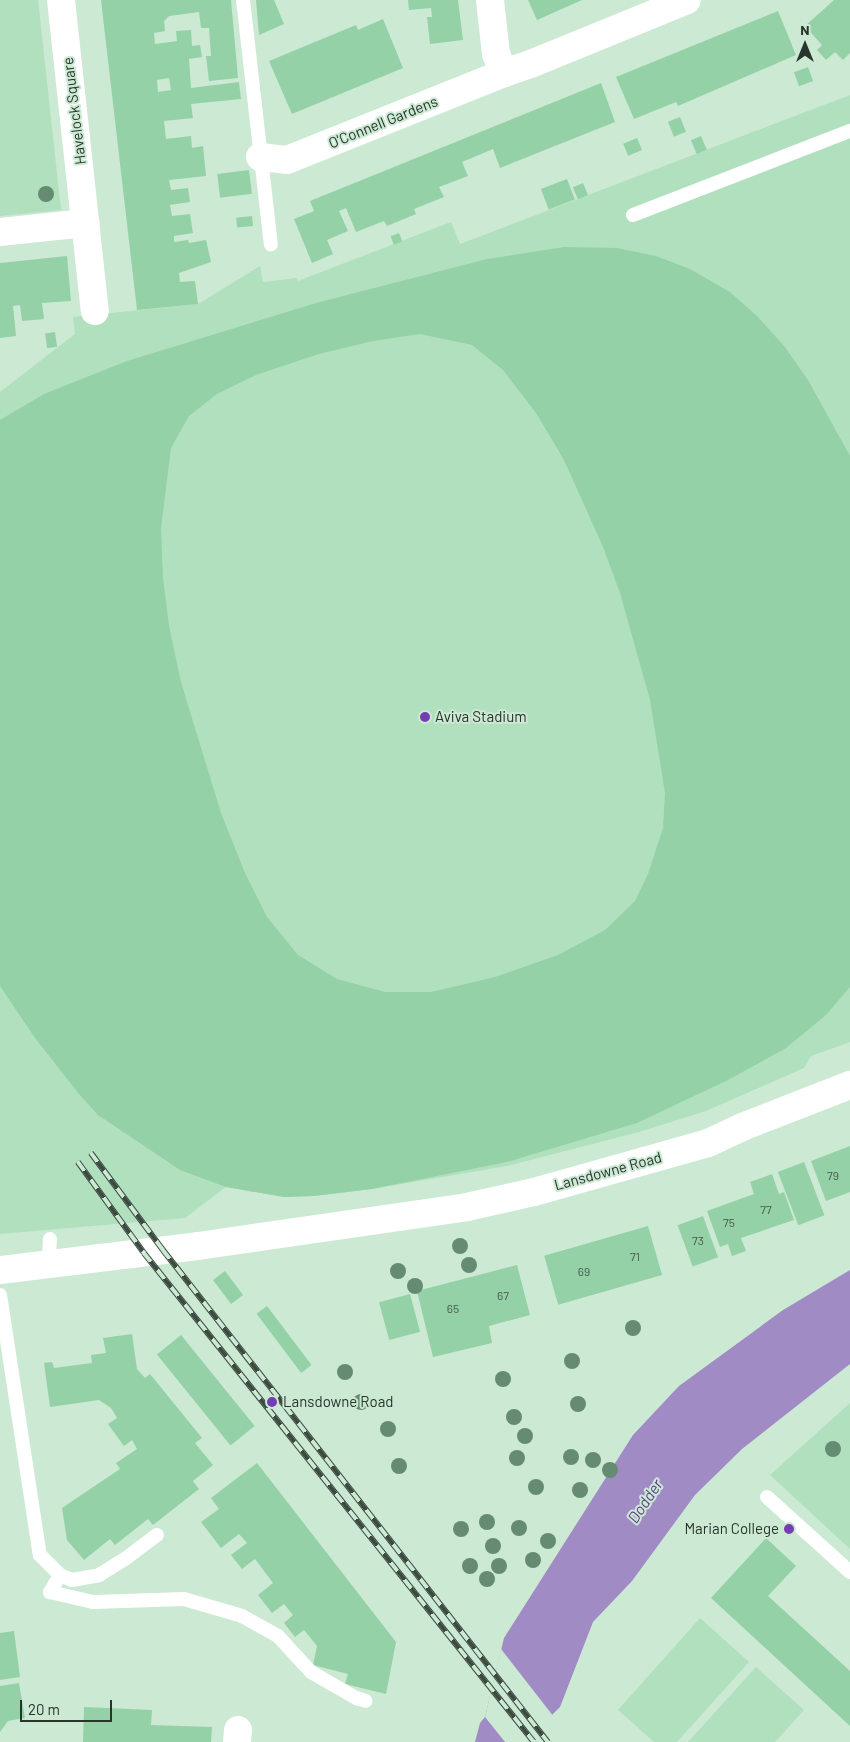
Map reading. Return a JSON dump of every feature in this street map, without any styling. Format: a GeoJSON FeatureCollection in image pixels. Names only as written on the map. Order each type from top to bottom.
{"type":"FeatureCollection","features":[{"type":"Feature","properties":{"kind":"street","name":"Havelock Square"},"geometry":{"type":"LineString","coordinates":[[61,0],[95,311]]}},
{"type":"Feature","properties":{"kind":"street"},"geometry":{"type":"LineString","coordinates":[[490,0],[496,54],[504,72]]}},
{"type":"Feature","properties":{"kind":"street","name":"O'Connell Gardens"},"geometry":{"type":"LineString","coordinates":[[260,157],[287,160],[687,0]]}},
{"type":"Feature","properties":{"kind":"street"},"geometry":{"type":"LineString","coordinates":[[0,232],[86,223]]}},
{"type":"Feature","properties":{"kind":"street","name":"Lansdowne Road"},"geometry":{"type":"LineString","coordinates":[[0,1270],[50,1251],[198,1246],[467,1208],[534,1192],[699,1146],[850,1085]]}},
{"type":"Feature","properties":{"kind":"lane"},"geometry":{"type":"LineString","coordinates":[[244,0],[271,244]]}},
{"type":"Feature","properties":{"kind":"lane"},"geometry":{"type":"LineString","coordinates":[[633,215],[850,130]]}},
{"type":"Feature","properties":{"kind":"lane"},"geometry":{"type":"LineString","coordinates":[[0,1295],[40,1555],[60,1575],[72,1580],[99,1575],[125,1559],[157,1535]]}},
{"type":"Feature","properties":{"kind":"lane"},"geometry":{"type":"LineString","coordinates":[[767,1497],[850,1572]]}},
{"type":"Feature","properties":{"kind":"lane"},"geometry":{"type":"LineString","coordinates":[[60,1575],[50,1592],[94,1602],[184,1599],[242,1616],[278,1636],[311,1672],[356,1698],[366,1701]]}},
{"type":"Feature","properties":{"kind":"green space"},"geometry":{"type":"Polygon","coordinates":[[[0,0],[38,0],[61,210],[0,216],[0,0]]]}},
{"type":"Feature","properties":{"kind":"green space","name":"Aviva Stadium"},"geometry":{"type":"Polygon","coordinates":[[[850,95],[850,1042],[811,1056],[804,1068],[706,1111],[639,1132],[507,1166],[372,1189],[314,1196],[284,1197],[226,1187],[185,1218],[0,1234],[0,392],[75,334],[73,317],[198,304],[260,266],[263,282],[297,278],[298,281],[451,222],[460,244],[850,95]]]}},
{"type":"Feature","properties":{"kind":"green space"},"geometry":{"type":"Polygon","coordinates":[[[850,1403],[850,1549],[770,1475],[850,1403]]]}},
{"type":"Feature","properties":{"kind":"green space"},"geometry":{"type":"Polygon","coordinates":[[[700,1618],[749,1662],[677,1742],[654,1742],[618,1710],[700,1618]]]}},
{"type":"Feature","properties":{"kind":"green space"},"geometry":{"type":"Polygon","coordinates":[[[756,1667],[804,1710],[775,1742],[688,1742],[756,1667]]]}},
{"type":"Feature","properties":{"kind":"water","name":"Dodder"},"geometry":{"type":"Polygon","coordinates":[[[850,1270],[850,1364],[742,1449],[695,1495],[632,1581],[593,1622],[560,1707],[552,1715],[542,1742],[475,1742],[480,1723],[485,1717],[504,1638],[633,1435],[679,1386],[783,1310],[850,1270]]]}},
{"type":"Feature","properties":{"kind":"pier"},"geometry":{"type":"Polygon","coordinates":[[[501,1649],[554,1717],[544,1742],[505,1742],[485,1717],[501,1649]]]}},
{"type":"Feature","properties":{"kind":"building"},"geometry":{"type":"Polygon","coordinates":[[[101,0],[231,0],[238,78],[209,81],[206,56],[211,56],[209,28],[201,28],[199,12],[169,16],[164,21],[165,31],[154,33],[155,44],[177,41],[176,31],[191,30],[192,46],[200,45],[202,57],[189,59],[191,88],[239,82],[241,99],[191,104],[193,118],[164,121],[166,139],[191,136],[192,148],[203,146],[206,176],[169,180],[171,190],[188,188],[190,202],[170,205],[172,216],[190,214],[193,233],[174,236],[174,242],[188,240],[189,243],[206,240],[211,262],[179,273],[180,282],[195,281],[198,304],[137,310],[101,0]],[[169,78],[157,80],[158,92],[171,90],[169,78]]]}},
{"type":"Feature","properties":{"kind":"building"},"geometry":{"type":"Polygon","coordinates":[[[256,0],[274,0],[284,24],[259,35],[256,0]]]}},
{"type":"Feature","properties":{"kind":"building"},"geometry":{"type":"Polygon","coordinates":[[[408,0],[458,0],[463,40],[430,44],[427,17],[432,17],[431,8],[409,10],[408,0]]]}},
{"type":"Feature","properties":{"kind":"building"},"geometry":{"type":"Polygon","coordinates":[[[528,0],[582,0],[537,20],[528,0]]]}},
{"type":"Feature","properties":{"kind":"building"},"geometry":{"type":"Polygon","coordinates":[[[834,0],[850,0],[850,53],[843,60],[835,52],[826,60],[817,50],[822,45],[805,26],[834,0]]]}},
{"type":"Feature","properties":{"kind":"building"},"geometry":{"type":"Polygon","coordinates":[[[778,11],[796,55],[678,106],[676,102],[634,119],[616,77],[778,11]]]}},
{"type":"Feature","properties":{"kind":"building"},"geometry":{"type":"Polygon","coordinates":[[[383,19],[403,68],[292,114],[269,61],[356,25],[358,30],[383,19]]]}},
{"type":"Feature","properties":{"kind":"building"},"geometry":{"type":"Polygon","coordinates":[[[808,67],[813,81],[799,86],[794,72],[808,67]]]}},
{"type":"Feature","properties":{"kind":"building"},"geometry":{"type":"Polygon","coordinates":[[[601,83],[615,122],[500,168],[493,149],[462,162],[468,176],[439,187],[444,197],[414,209],[416,214],[387,226],[384,221],[356,232],[346,208],[339,211],[348,231],[327,240],[333,254],[312,263],[294,219],[314,211],[310,201],[601,83]]]}},
{"type":"Feature","properties":{"kind":"building"},"geometry":{"type":"Polygon","coordinates":[[[680,117],[686,132],[674,137],[668,122],[680,117]]]}},
{"type":"Feature","properties":{"kind":"building"},"geometry":{"type":"Polygon","coordinates":[[[701,136],[707,150],[697,154],[691,140],[701,136]]]}},
{"type":"Feature","properties":{"kind":"building"},"geometry":{"type":"Polygon","coordinates":[[[637,138],[642,150],[628,156],[623,144],[637,138]]]}},
{"type":"Feature","properties":{"kind":"building"},"geometry":{"type":"Polygon","coordinates":[[[249,170],[252,194],[220,198],[217,174],[249,170]]]}},
{"type":"Feature","properties":{"kind":"building"},"geometry":{"type":"Polygon","coordinates":[[[567,179],[575,200],[549,210],[541,189],[567,179]]]}},
{"type":"Feature","properties":{"kind":"building"},"geometry":{"type":"Polygon","coordinates":[[[583,183],[588,195],[578,199],[573,187],[583,183]]]}},
{"type":"Feature","properties":{"kind":"building"},"geometry":{"type":"Polygon","coordinates":[[[252,216],[253,226],[237,228],[236,218],[252,216]]]}},
{"type":"Feature","properties":{"kind":"building"},"geometry":{"type":"Polygon","coordinates":[[[399,233],[402,241],[394,245],[391,236],[399,233]]]}},
{"type":"Feature","properties":{"kind":"building"},"geometry":{"type":"Polygon","coordinates":[[[564,247],[617,248],[656,256],[690,269],[730,292],[758,317],[785,347],[808,380],[850,456],[850,987],[826,1015],[786,1048],[728,1080],[637,1123],[507,1162],[372,1189],[314,1196],[284,1197],[226,1187],[180,1170],[98,1115],[35,1038],[0,986],[0,420],[44,394],[127,361],[316,303],[487,259],[564,247]],[[420,334],[373,341],[319,354],[256,375],[217,394],[189,416],[171,448],[161,528],[163,578],[169,626],[181,682],[221,813],[245,873],[267,917],[298,955],[337,979],[385,992],[431,992],[495,977],[558,955],[605,930],[635,901],[648,874],[663,828],[665,793],[650,700],[620,593],[603,547],[564,460],[536,413],[503,370],[472,345],[420,334]]]}},
{"type":"Feature","properties":{"kind":"building"},"geometry":{"type":"Polygon","coordinates":[[[67,256],[71,301],[42,303],[44,319],[22,321],[20,305],[13,306],[16,336],[0,338],[0,263],[67,256]]]}},
{"type":"Feature","properties":{"kind":"building"},"geometry":{"type":"Polygon","coordinates":[[[55,332],[57,347],[47,348],[45,333],[55,332]]]}},
{"type":"Feature","properties":{"kind":"building"},"geometry":{"type":"Polygon","coordinates":[[[850,1146],[850,1192],[826,1201],[811,1161],[850,1146]]]}},
{"type":"Feature","properties":{"kind":"building"},"geometry":{"type":"Polygon","coordinates":[[[804,1162],[824,1215],[798,1225],[778,1172],[804,1162]]]}},
{"type":"Feature","properties":{"kind":"building"},"geometry":{"type":"Polygon","coordinates":[[[772,1174],[779,1194],[784,1192],[794,1220],[741,1238],[746,1251],[732,1256],[728,1244],[720,1247],[707,1211],[754,1194],[750,1182],[772,1174]]]}},
{"type":"Feature","properties":{"kind":"building"},"geometry":{"type":"Polygon","coordinates":[[[703,1216],[718,1257],[693,1267],[678,1225],[703,1216]]]}},
{"type":"Feature","properties":{"kind":"building"},"geometry":{"type":"Polygon","coordinates":[[[648,1226],[662,1275],[558,1305],[544,1256],[648,1226]]]}},
{"type":"Feature","properties":{"kind":"building"},"geometry":{"type":"Polygon","coordinates":[[[517,1265],[530,1315],[489,1326],[492,1343],[433,1357],[417,1291],[517,1265]]]}},
{"type":"Feature","properties":{"kind":"building"},"geometry":{"type":"Polygon","coordinates":[[[225,1271],[243,1295],[231,1304],[213,1280],[225,1271]]]}},
{"type":"Feature","properties":{"kind":"building"},"geometry":{"type":"Polygon","coordinates":[[[410,1294],[420,1332],[389,1340],[379,1302],[410,1294]]]}},
{"type":"Feature","properties":{"kind":"building"},"geometry":{"type":"Polygon","coordinates":[[[267,1306],[312,1365],[301,1373],[257,1314],[267,1306]]]}},
{"type":"Feature","properties":{"kind":"building"},"geometry":{"type":"Polygon","coordinates":[[[132,1334],[137,1369],[145,1378],[150,1374],[202,1438],[195,1443],[213,1465],[193,1481],[199,1489],[153,1525],[148,1519],[115,1545],[110,1539],[84,1560],[67,1540],[62,1508],[120,1469],[116,1463],[137,1449],[132,1440],[124,1446],[108,1424],[117,1418],[111,1408],[99,1400],[50,1407],[44,1363],[52,1362],[54,1368],[92,1363],[91,1355],[106,1353],[103,1338],[132,1334]]]}},
{"type":"Feature","properties":{"kind":"building"},"geometry":{"type":"Polygon","coordinates":[[[181,1335],[255,1426],[231,1445],[157,1355],[181,1335]]]}},
{"type":"Feature","properties":{"kind":"building"},"geometry":{"type":"Polygon","coordinates":[[[257,1463],[396,1642],[386,1694],[345,1684],[348,1674],[313,1665],[317,1646],[304,1630],[295,1637],[284,1623],[293,1615],[284,1604],[272,1613],[258,1595],[273,1583],[255,1559],[242,1569],[231,1555],[247,1543],[239,1534],[221,1548],[201,1522],[219,1509],[211,1498],[257,1463]]]}},
{"type":"Feature","properties":{"kind":"building","name":"Marian College"},"geometry":{"type":"Polygon","coordinates":[[[766,1538],[796,1566],[768,1596],[850,1671],[850,1726],[711,1598],[766,1538]]]}},
{"type":"Feature","properties":{"kind":"building"},"geometry":{"type":"Polygon","coordinates":[[[14,1631],[20,1677],[0,1680],[0,1633],[14,1631]]]}},
{"type":"Feature","properties":{"kind":"building"},"geometry":{"type":"Polygon","coordinates":[[[19,1683],[25,1718],[8,1721],[0,1732],[0,1686],[19,1683]]]}},
{"type":"Feature","properties":{"kind":"building"},"geometry":{"type":"Polygon","coordinates":[[[84,1707],[152,1710],[151,1725],[212,1727],[211,1742],[83,1742],[84,1707]]]}},
{"type":"Feature","properties":{"kind":"railway"},"geometry":{"type":"LineString","coordinates":[[91,1153],[163,1250],[548,1742]]}},
{"type":"Feature","properties":{"kind":"railway"},"geometry":{"type":"LineString","coordinates":[[78,1162],[144,1253],[534,1742]]}},
{"type":"Feature","properties":{"kind":"place","name":"Aviva Stadium"},"geometry":{"type":"Point","coordinates":[425,717]}},
{"type":"Feature","properties":{"kind":"place","name":"Lansdowne Road"},"geometry":{"type":"Point","coordinates":[272,1402]}},
{"type":"Feature","properties":{"kind":"place","name":"Marian College"},"geometry":{"type":"Point","coordinates":[789,1529]}}]}
